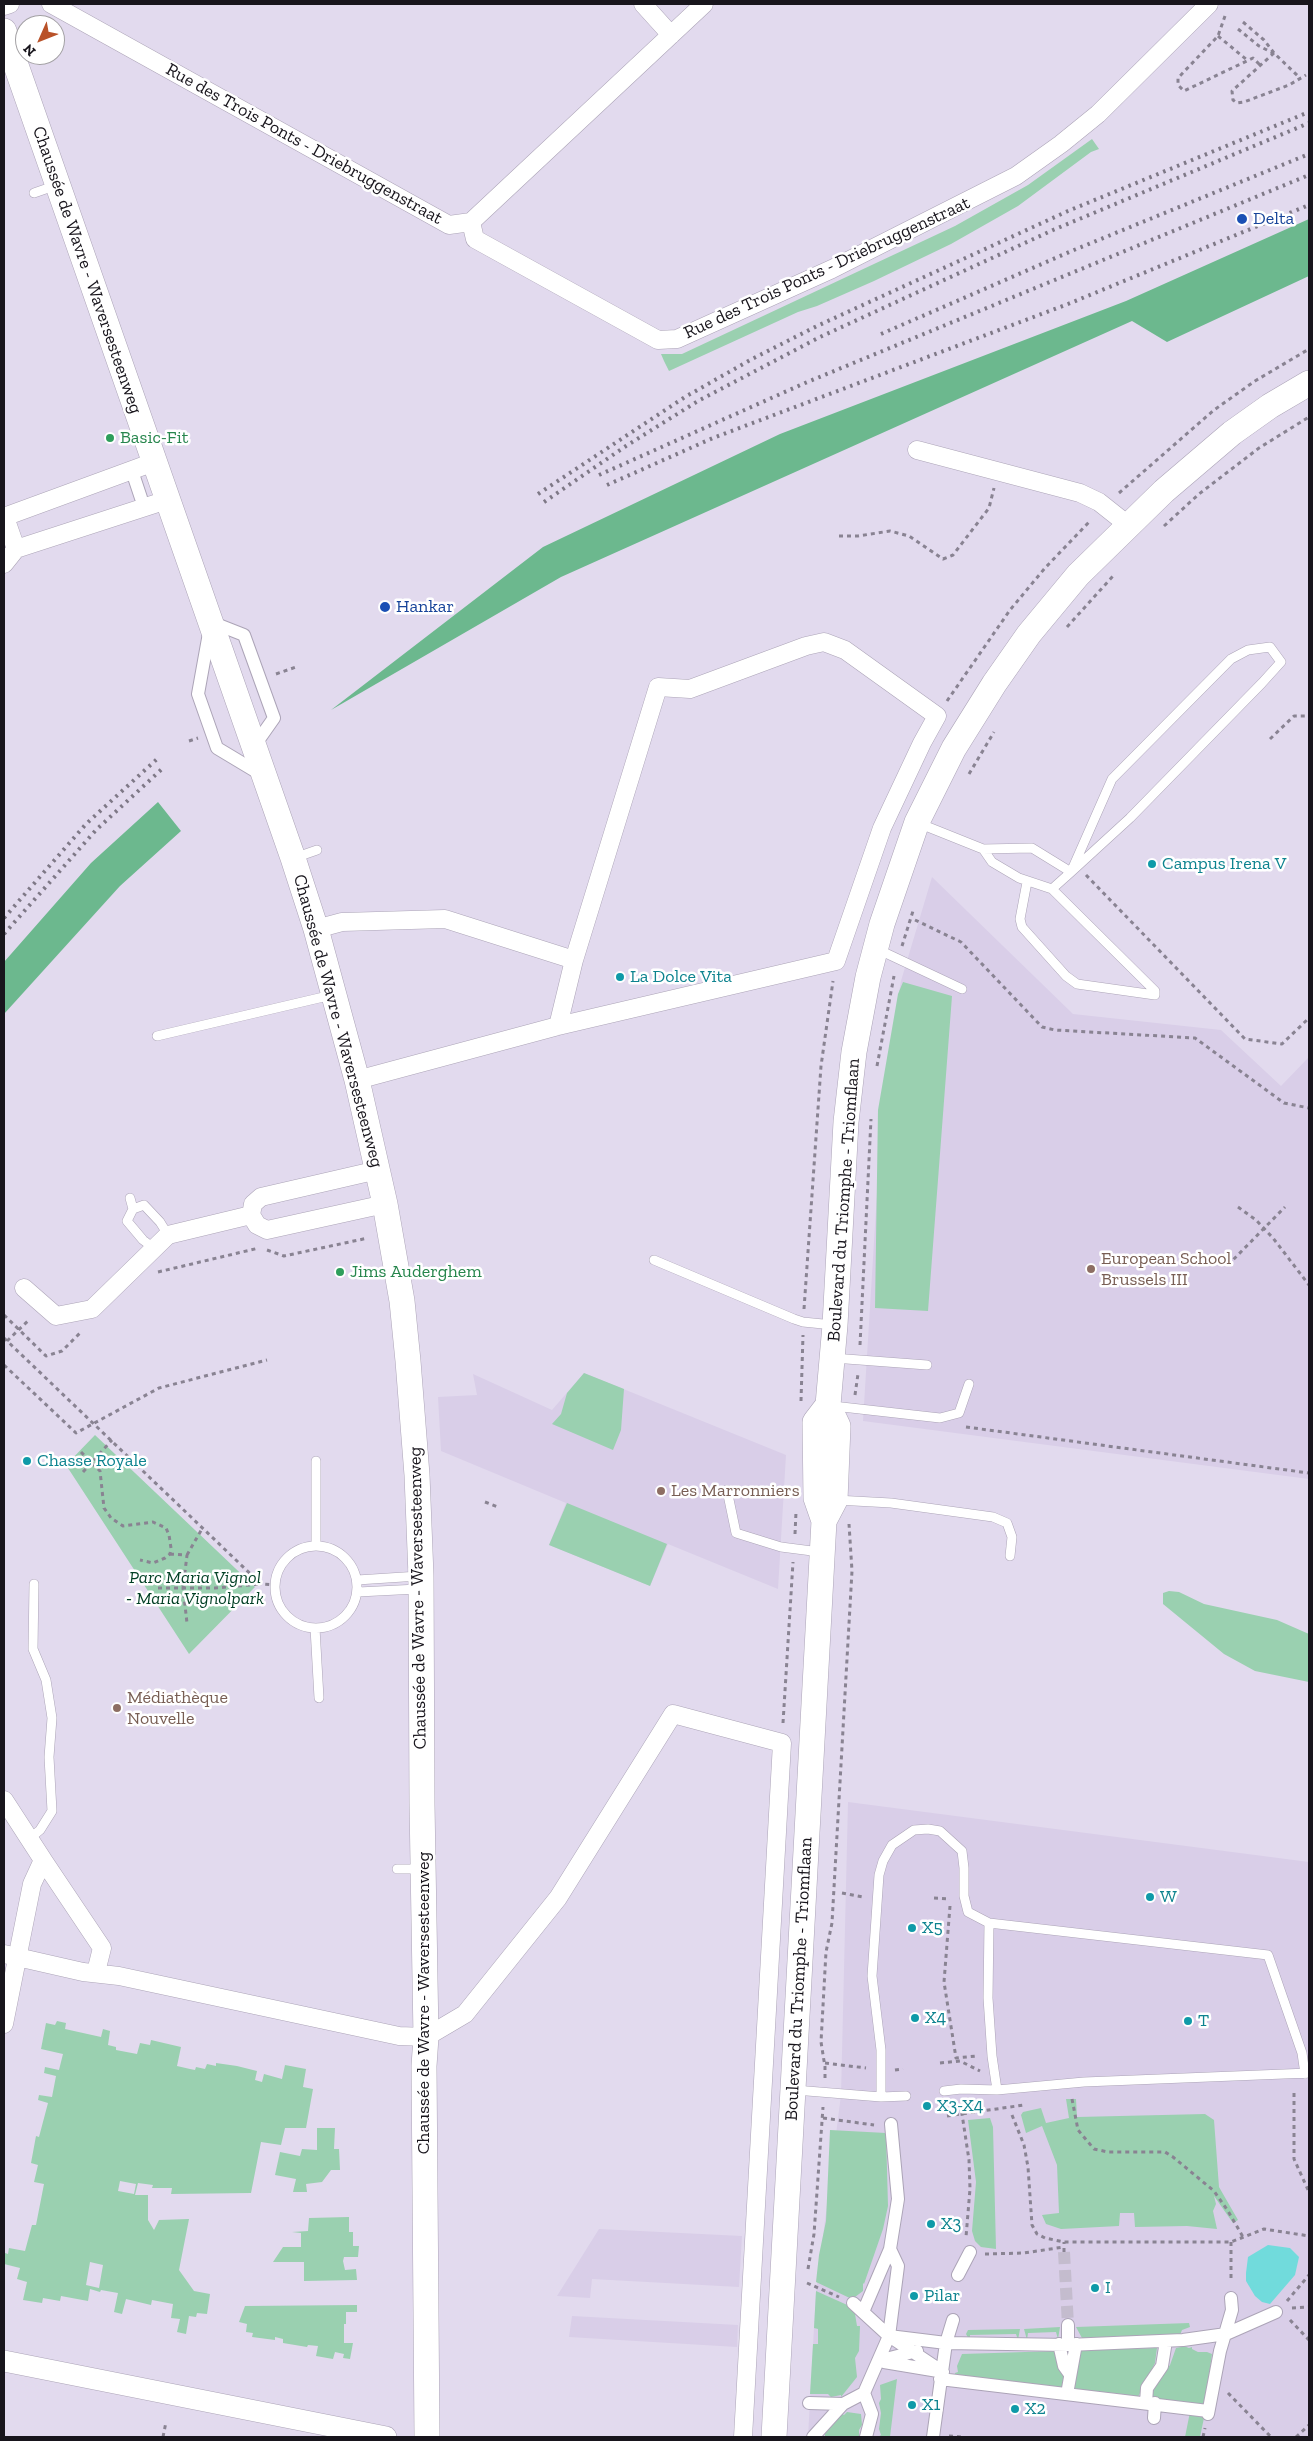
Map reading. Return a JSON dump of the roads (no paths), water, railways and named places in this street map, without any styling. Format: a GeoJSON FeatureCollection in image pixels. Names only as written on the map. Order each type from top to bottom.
{"type":"FeatureCollection","features":[{"type":"Feature","properties":{"kind":"main road","name":"Chaussée de Wavre - Waversesteenweg"},"geometry":{"type":"LineString","coordinates":[[4,31],[293,858],[316,929],[357,1080],[385,1204],[402,1301],[408,1361],[417,1466],[421,1583],[426,2037],[424,2082],[427,2437]]}},
{"type":"Feature","properties":{"kind":"main road","name":"Boulevard du Triomphe - Triomflaan"},"geometry":{"type":"LineString","coordinates":[[774,2437],[824,1506],[838,1426],[828,1405],[835,1325],[846,1122],[854,1052],[875,948],[917,822],[954,748],[994,684],[1029,634],[1078,575],[1128,525],[1196,462],[1270,406],[1309,383]]}},
{"type":"Feature","properties":{"kind":"street"},"geometry":{"type":"LineString","coordinates":[[4,6],[10,4]]}},
{"type":"Feature","properties":{"kind":"street","name":"Rue des Trois Ponts - Driebruggenstraat"},"geometry":{"type":"LineString","coordinates":[[51,4],[449,225],[472,222],[475,240],[658,340],[677,339],[832,269],[1016,176],[1062,144],[1098,114],[1209,4]]}},
{"type":"Feature","properties":{"kind":"street"},"geometry":{"type":"LineString","coordinates":[[643,4],[671,35]]}},
{"type":"Feature","properties":{"kind":"street"},"geometry":{"type":"LineString","coordinates":[[472,222],[704,4]]}},
{"type":"Feature","properties":{"kind":"street"},"geometry":{"type":"LineString","coordinates":[[917,450],[1080,493],[1105,506],[1128,525]]}},
{"type":"Feature","properties":{"kind":"street"},"geometry":{"type":"LineString","coordinates":[[16,548],[4,517],[154,462]]}},
{"type":"Feature","properties":{"kind":"street"},"geometry":{"type":"LineString","coordinates":[[134,477],[141,498]]}},
{"type":"Feature","properties":{"kind":"street"},"geometry":{"type":"LineString","coordinates":[[4,564],[16,548],[168,500]]}},
{"type":"Feature","properties":{"kind":"street","name":"Chaussée de Wavre - Waversesteenweg"},"geometry":{"type":"LineString","coordinates":[[211,622],[198,694],[217,748],[266,777]]}},
{"type":"Feature","properties":{"kind":"street"},"geometry":{"type":"LineString","coordinates":[[357,1080],[558,1026],[835,968],[882,828],[922,743],[937,716],[845,650],[824,642],[806,646],[690,689],[658,687],[574,960],[558,1026]]}},
{"type":"Feature","properties":{"kind":"street"},"geometry":{"type":"LineString","coordinates":[[316,929],[342,922],[445,919],[574,960]]}},
{"type":"Feature","properties":{"kind":"street"},"geometry":{"type":"LineString","coordinates":[[378,1170],[261,1196],[253,1204],[251,1215],[256,1225],[267,1230],[385,1204]]}},
{"type":"Feature","properties":{"kind":"street"},"geometry":{"type":"LineString","coordinates":[[24,1288],[56,1316],[92,1309],[168,1235],[251,1215]]}},
{"type":"Feature","properties":{"kind":"street","name":"Boulevard du Triomphe - Triomflaan"},"geometry":{"type":"LineString","coordinates":[[426,2037],[466,2014],[558,1898],[673,1714],[782,1743],[743,2437]]}},
{"type":"Feature","properties":{"kind":"street"},"geometry":{"type":"LineString","coordinates":[[4,1800],[102,1948],[96,1972]]}},
{"type":"Feature","properties":{"kind":"street"},"geometry":{"type":"LineString","coordinates":[[4,2024],[11,1956],[19,1941],[32,1884],[43,1860]]}},
{"type":"Feature","properties":{"kind":"street"},"geometry":{"type":"LineString","coordinates":[[11,1956],[400,2036],[426,2037]]}},
{"type":"Feature","properties":{"kind":"street"},"geometry":{"type":"LineString","coordinates":[[863,2312],[890,2249],[898,2199],[891,2124]]}},
{"type":"Feature","properties":{"kind":"street"},"geometry":{"type":"LineString","coordinates":[[813,2437],[843,2404],[864,2393],[889,2336],[898,2266],[890,2249]]}},
{"type":"Feature","properties":{"kind":"street"},"geometry":{"type":"LineString","coordinates":[[958,2275],[970,2252]]}},
{"type":"Feature","properties":{"kind":"street"},"geometry":{"type":"LineString","coordinates":[[878,2361],[942,2376],[1208,2412],[1220,2351],[1232,2310],[1231,2298]]}},
{"type":"Feature","properties":{"kind":"street"},"geometry":{"type":"LineString","coordinates":[[852,2303],[889,2336],[913,2352],[942,2376]]}},
{"type":"Feature","properties":{"kind":"street"},"geometry":{"type":"LineString","coordinates":[[889,2336],[946,2343],[1068,2345],[1166,2341],[1226,2334],[1278,2311]]}},
{"type":"Feature","properties":{"kind":"street"},"geometry":{"type":"LineString","coordinates":[[933,2437],[946,2343],[953,2320]]}},
{"type":"Feature","properties":{"kind":"street"},"geometry":{"type":"LineString","coordinates":[[1067,2394],[1069,2373],[1064,2366],[1068,2345],[1068,2325]]}},
{"type":"Feature","properties":{"kind":"street"},"geometry":{"type":"LineString","coordinates":[[1154,2418],[1148,2388],[1162,2366],[1166,2341]]}},
{"type":"Feature","properties":{"kind":"street"},"geometry":{"type":"LineString","coordinates":[[878,2361],[946,2343]]}},
{"type":"Feature","properties":{"kind":"street"},"geometry":{"type":"LineString","coordinates":[[4,2361],[316,2427],[386,2437]]}},
{"type":"Feature","properties":{"kind":"street"},"geometry":{"type":"LineString","coordinates":[[864,2393],[872,2414],[866,2437]]}},
{"type":"Feature","properties":{"kind":"street"},"geometry":{"type":"LineString","coordinates":[[809,2403],[843,2404]]}},
{"type":"Feature","properties":{"kind":"lane"},"geometry":{"type":"LineString","coordinates":[[34,192],[57,185]]}},
{"type":"Feature","properties":{"kind":"lane"},"geometry":{"type":"LineString","coordinates":[[1052,889],[1074,869],[1130,818],[1281,662],[1270,647],[1248,650],[1232,660],[1112,779],[1074,869]]}},
{"type":"Feature","properties":{"kind":"lane"},"geometry":{"type":"LineString","coordinates":[[917,822],[983,849],[1032,848],[1074,869]]}},
{"type":"Feature","properties":{"kind":"lane"},"geometry":{"type":"LineString","coordinates":[[983,849],[992,862],[1027,882],[1052,889],[1155,991],[1155,995],[1077,984],[1066,976],[1022,927],[1020,919],[1027,882]]}},
{"type":"Feature","properties":{"kind":"lane"},"geometry":{"type":"LineString","coordinates":[[293,858],[317,850]]}},
{"type":"Feature","properties":{"kind":"lane"},"geometry":{"type":"LineString","coordinates":[[875,948],[962,989]]}},
{"type":"Feature","properties":{"kind":"lane"},"geometry":{"type":"LineString","coordinates":[[157,1036],[334,995]]}},
{"type":"Feature","properties":{"kind":"lane"},"geometry":{"type":"LineString","coordinates":[[130,1198],[133,1209]]}},
{"type":"Feature","properties":{"kind":"lane"},"geometry":{"type":"LineString","coordinates":[[155,1249],[143,1240],[127,1220],[133,1209],[144,1205],[160,1222],[168,1235]]}},
{"type":"Feature","properties":{"kind":"lane"},"geometry":{"type":"LineString","coordinates":[[654,1260],[803,1322],[835,1325]]}},
{"type":"Feature","properties":{"kind":"lane"},"geometry":{"type":"LineString","coordinates":[[832,1358],[927,1366]]}},
{"type":"Feature","properties":{"kind":"lane"},"geometry":{"type":"LineString","coordinates":[[828,1405],[854,1410],[940,1418],[959,1413],[969,1384]]}},
{"type":"Feature","properties":{"kind":"lane"},"geometry":{"type":"LineString","coordinates":[[316,1460],[316,1545]]}},
{"type":"Feature","properties":{"kind":"lane"},"geometry":{"type":"LineString","coordinates":[[727,1490],[736,1533],[780,1548],[823,1552]]}},
{"type":"Feature","properties":{"kind":"lane"},"geometry":{"type":"LineString","coordinates":[[824,1506],[891,1503],[993,1517],[1007,1523],[1012,1537],[1010,1556]]}},
{"type":"Feature","properties":{"kind":"lane"},"geometry":{"type":"LineString","coordinates":[[316,1545],[328,1546],[347,1559],[357,1580],[358,1592],[354,1604],[343,1618],[327,1627],[315,1628],[302,1626],[286,1615],[276,1598],[274,1585],[277,1572],[283,1561],[292,1552],[303,1547],[316,1545]]}},
{"type":"Feature","properties":{"kind":"lane"},"geometry":{"type":"LineString","coordinates":[[357,1580],[421,1583]]}},
{"type":"Feature","properties":{"kind":"lane"},"geometry":{"type":"LineString","coordinates":[[358,1592],[421,1583]]}},
{"type":"Feature","properties":{"kind":"lane"},"geometry":{"type":"LineString","coordinates":[[29,1839],[40,1830],[52,1811],[49,1758],[52,1718],[46,1680],[33,1649],[34,1584]]}},
{"type":"Feature","properties":{"kind":"lane"},"geometry":{"type":"LineString","coordinates":[[315,1628],[319,1698]]}},
{"type":"Feature","properties":{"kind":"lane"},"geometry":{"type":"LineString","coordinates":[[881,2097],[883,2071],[872,1976],[879,1900],[879,1875],[882,1861],[892,1846],[914,1830],[940,1831],[962,1851],[964,1896],[968,1912],[989,1923],[1268,1955],[1302,2053],[1307,2074],[1084,2082],[997,2090],[961,2089],[944,2091]]}},
{"type":"Feature","properties":{"kind":"lane"},"geometry":{"type":"LineString","coordinates":[[397,1869],[423,1869]]}},
{"type":"Feature","properties":{"kind":"lane"},"geometry":{"type":"LineString","coordinates":[[989,1923],[988,1998],[992,2056],[997,2090]]}},
{"type":"Feature","properties":{"kind":"lane"},"geometry":{"type":"LineString","coordinates":[[792,2090],[881,2097],[906,2096]]}},
{"type":"Feature","properties":{"kind":"tunnel"},"geometry":{"type":"LineString","coordinates":[[1064,2252],[1068,2325]]}},
{"type":"Feature","properties":{"kind":"railway"},"geometry":{"type":"LineString","coordinates":[[538,494],[685,397],[752,359],[817,326],[1068,211],[1309,112]]}},
{"type":"Feature","properties":{"kind":"railway"},"geometry":{"type":"LineString","coordinates":[[544,502],[626,446],[698,401],[820,337],[1053,230],[1309,123]]}},
{"type":"Feature","properties":{"kind":"railway"},"geometry":{"type":"LineString","coordinates":[[881,334],[1074,250],[1309,154]]}},
{"type":"Feature","properties":{"kind":"railway"},"geometry":{"type":"LineString","coordinates":[[599,475],[805,383],[1309,175]]}},
{"type":"Feature","properties":{"kind":"railway"},"geometry":{"type":"LineString","coordinates":[[607,485],[713,438],[1068,304],[1309,205]]}},
{"type":"Feature","properties":{"kind":"railway"},"geometry":{"type":"LineString","coordinates":[[4,918],[86,824],[157,759]]}},
{"type":"Feature","properties":{"kind":"railway"},"geometry":{"type":"LineString","coordinates":[[4,934],[96,830],[163,768]]}},
{"type":"Feature","properties":{"kind":"place","name":"Delta"},"geometry":{"type":"Point","coordinates":[1242,219]}},
{"type":"Feature","properties":{"kind":"place","name":"Basic-Fit"},"geometry":{"type":"Point","coordinates":[110,438]}},
{"type":"Feature","properties":{"kind":"place","name":"Hankar"},"geometry":{"type":"Point","coordinates":[385,607]}},
{"type":"Feature","properties":{"kind":"place","name":"Campus Irena V"},"geometry":{"type":"Point","coordinates":[1152,864]}},
{"type":"Feature","properties":{"kind":"place","name":"La Dolce Vita"},"geometry":{"type":"Point","coordinates":[620,977]}},
{"type":"Feature","properties":{"kind":"place","name":"European School Brussels III"},"geometry":{"type":"Point","coordinates":[1091,1269]}},
{"type":"Feature","properties":{"kind":"place","name":"Jims Auderghem"},"geometry":{"type":"Point","coordinates":[340,1272]}},
{"type":"Feature","properties":{"kind":"place","name":"Chasse Royale"},"geometry":{"type":"Point","coordinates":[27,1461]}},
{"type":"Feature","properties":{"kind":"place","name":"Les Marronniers"},"geometry":{"type":"Point","coordinates":[661,1491]}},
{"type":"Feature","properties":{"kind":"place","name":"Médiathèque Nouvelle"},"geometry":{"type":"Point","coordinates":[117,1708]}},
{"type":"Feature","properties":{"kind":"place","name":"W"},"geometry":{"type":"Point","coordinates":[1150,1897]}},
{"type":"Feature","properties":{"kind":"place","name":"X5"},"geometry":{"type":"Point","coordinates":[912,1928]}},
{"type":"Feature","properties":{"kind":"place","name":"X4"},"geometry":{"type":"Point","coordinates":[915,2018]}},
{"type":"Feature","properties":{"kind":"place","name":"T"},"geometry":{"type":"Point","coordinates":[1188,2021]}},
{"type":"Feature","properties":{"kind":"place","name":"X3-X4"},"geometry":{"type":"Point","coordinates":[927,2106]}},
{"type":"Feature","properties":{"kind":"place","name":"X3"},"geometry":{"type":"Point","coordinates":[931,2224]}},
{"type":"Feature","properties":{"kind":"place","name":"I"},"geometry":{"type":"Point","coordinates":[1095,2288]}},
{"type":"Feature","properties":{"kind":"place","name":"Pilar"},"geometry":{"type":"Point","coordinates":[914,2296]}},
{"type":"Feature","properties":{"kind":"place","name":"X1"},"geometry":{"type":"Point","coordinates":[912,2405]}},
{"type":"Feature","properties":{"kind":"place","name":"X2"},"geometry":{"type":"Point","coordinates":[1015,2409]}},
{"type":"Feature","properties":{"kind":"park label","name":"Parc Maria Vignol - Maria Vignolpark"},"geometry":{"type":"Point","coordinates":[195,1588]}}]}
